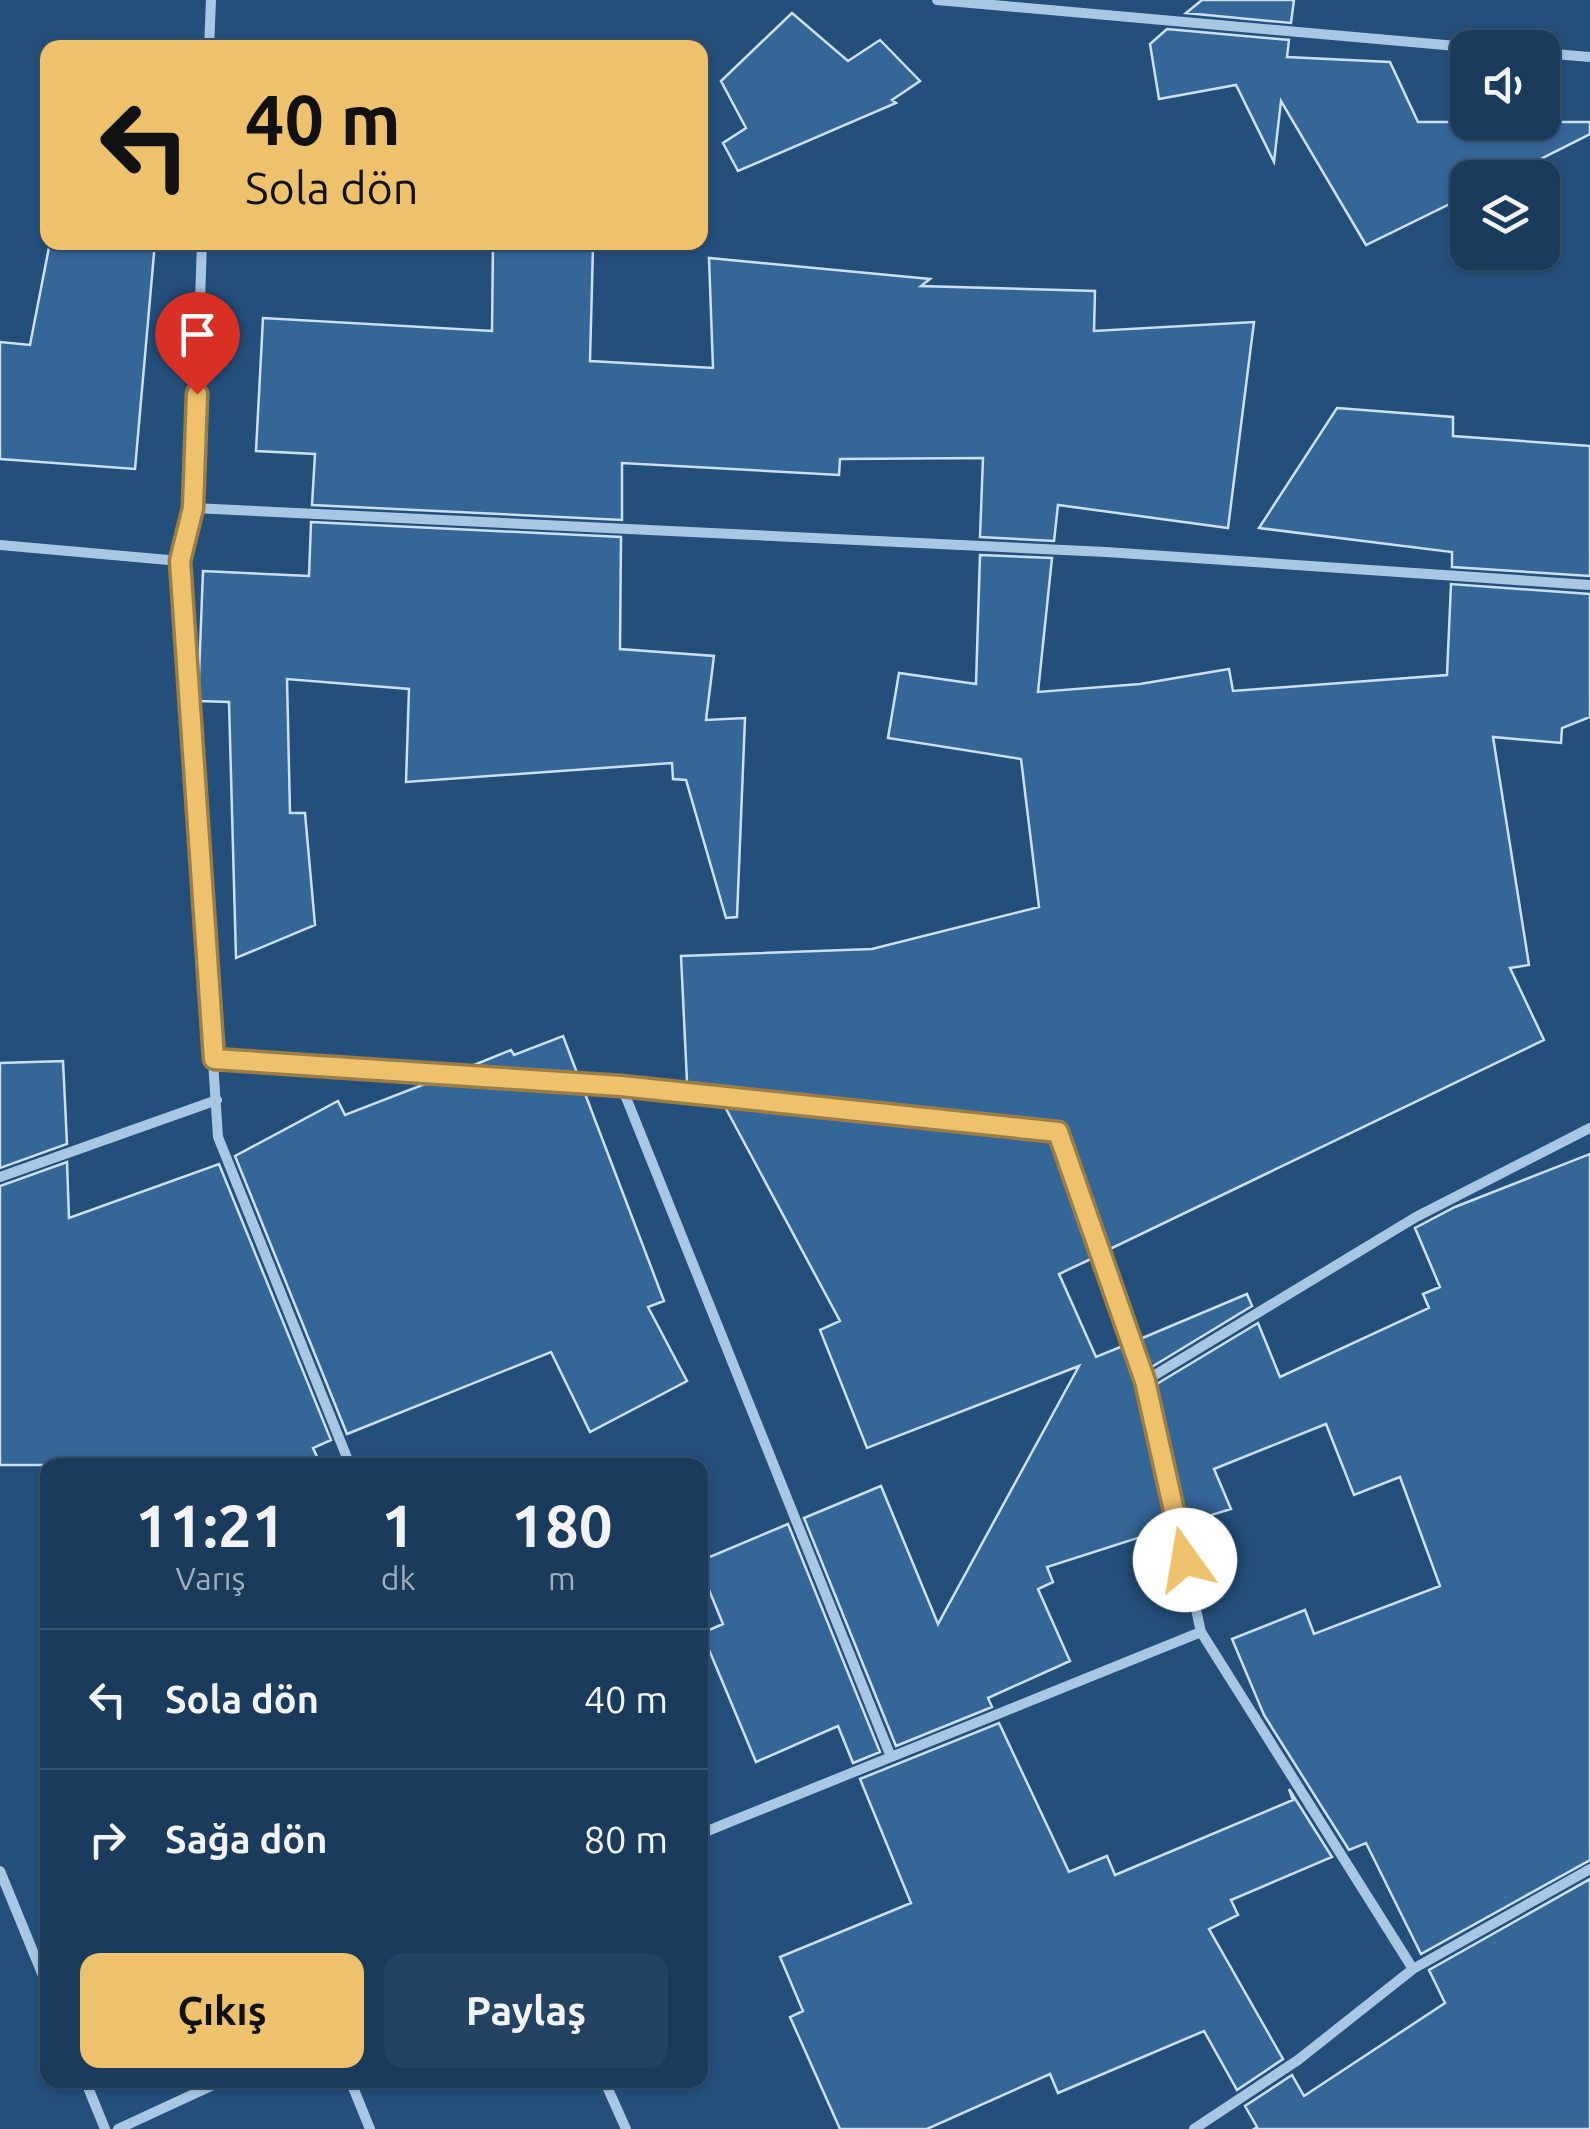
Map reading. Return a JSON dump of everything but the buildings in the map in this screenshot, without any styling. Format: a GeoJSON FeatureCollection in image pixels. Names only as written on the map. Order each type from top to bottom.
{"type":"FeatureCollection","features":[{"type":"Feature","properties":{"kind":"street"},"geometry":{"type":"LineString","coordinates":[[209,40],[211,0]]}},
{"type":"Feature","properties":{"kind":"street"},"geometry":{"type":"LineString","coordinates":[[937,0],[1450,45]]}},
{"type":"Feature","properties":{"kind":"street"},"geometry":{"type":"LineString","coordinates":[[1560,54],[1590,57]]}},
{"type":"Feature","properties":{"kind":"street"},"geometry":{"type":"LineString","coordinates":[[202,250],[193,508],[180,561],[218,1137],[347,1458]]}},
{"type":"Feature","properties":{"kind":"street"},"geometry":{"type":"LineString","coordinates":[[193,508],[1106,552],[1590,584]]}},
{"type":"Feature","properties":{"kind":"street"},"geometry":{"type":"LineString","coordinates":[[0,545],[180,561]]}},
{"type":"Feature","properties":{"kind":"street"},"geometry":{"type":"LineString","coordinates":[[214,1059],[621,1086],[1058,1132],[1145,1381],[1201,1632],[1413,1969]]}},
{"type":"Feature","properties":{"kind":"street"},"geometry":{"type":"LineString","coordinates":[[621,1086],[892,1757]]}},
{"type":"Feature","properties":{"kind":"street"},"geometry":{"type":"LineString","coordinates":[[0,1177],[217,1100]]}},
{"type":"Feature","properties":{"kind":"street"},"geometry":{"type":"LineString","coordinates":[[1145,1381],[1416,1217],[1590,1128]]}},
{"type":"Feature","properties":{"kind":"street"},"geometry":{"type":"LineString","coordinates":[[708,1831],[1201,1632]]}},
{"type":"Feature","properties":{"kind":"street"},"geometry":{"type":"LineString","coordinates":[[1194,2129],[1298,2060],[1413,1969],[1590,1869]]}},
{"type":"Feature","properties":{"kind":"street"},"geometry":{"type":"LineString","coordinates":[[0,1871],[40,1968]]}},
{"type":"Feature","properties":{"kind":"street"},"geometry":{"type":"LineString","coordinates":[[88,2088],[105,2129]]}},
{"type":"Feature","properties":{"kind":"street"},"geometry":{"type":"LineString","coordinates":[[118,2129],[207,2088]]}},
{"type":"Feature","properties":{"kind":"street"},"geometry":{"type":"LineString","coordinates":[[353,2088],[370,2129]]}},
{"type":"Feature","properties":{"kind":"street"},"geometry":{"type":"LineString","coordinates":[[608,2088],[626,2129]]}},
{"type":"Feature","properties":{"kind":"route"},"geometry":{"type":"LineString","coordinates":[[197,394],[193,508],[180,561],[214,1059],[621,1086],[1058,1132],[1145,1381],[1185,1560]]}}]}
